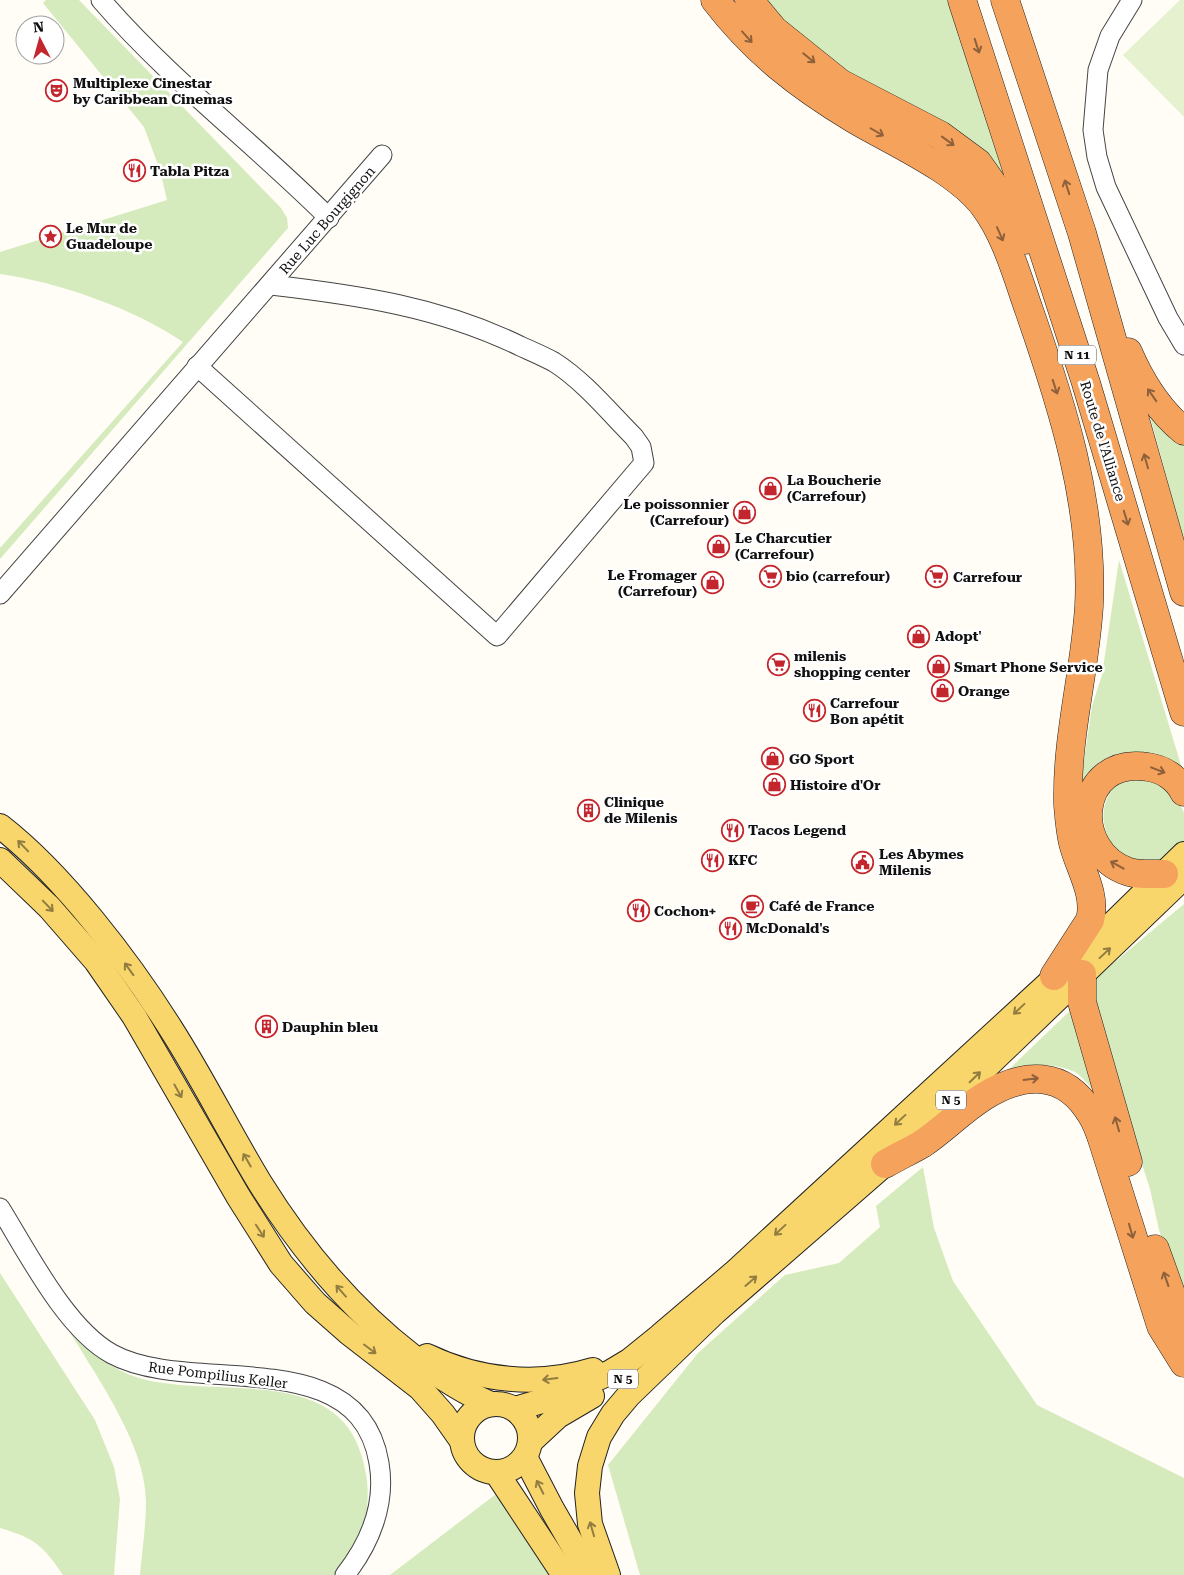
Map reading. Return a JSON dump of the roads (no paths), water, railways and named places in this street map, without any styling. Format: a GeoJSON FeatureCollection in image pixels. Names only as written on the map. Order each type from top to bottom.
{"type":"FeatureCollection","features":[{"type":"Feature","properties":{"kind":"highway"},"geometry":{"type":"LineString","coordinates":[[716,0],[760,51],[800,85],[946,172],[983,205],[1000,231],[1057,390],[1083,498],[1089,544],[1089,604],[1083,672],[1068,775],[1068,800],[1072,841],[1092,900],[1093,911],[1081,936],[1054,976]]}},
{"type":"Feature","properties":{"kind":"highway"},"geometry":{"type":"LineString","coordinates":[[749,0],[774,30],[840,83],[940,136],[978,164],[1012,213],[1068,330]]}},
{"type":"Feature","properties":{"kind":"highway","name":"Route de l'Alliance"},"geometry":{"type":"LineString","coordinates":[[962,0],[1068,330],[1173,670],[1184,712]]}},
{"type":"Feature","properties":{"kind":"highway","name":"N 11"},"geometry":{"type":"LineString","coordinates":[[1004,0],[1082,233],[1184,592]]}},
{"type":"Feature","properties":{"kind":"highway"},"geometry":{"type":"LineString","coordinates":[[1082,233],[1138,375],[1166,415],[1184,431]]}},
{"type":"Feature","properties":{"kind":"highway"},"geometry":{"type":"LineString","coordinates":[[1176,871],[1129,872],[1108,861],[1094,843],[1088,827],[1090,796],[1104,775],[1125,766],[1141,766],[1161,770],[1177,782],[1184,792]]}},
{"type":"Feature","properties":{"kind":"highway"},"geometry":{"type":"LineString","coordinates":[[1082,974],[1082,1002],[1106,1088],[1153,1244],[1176,1310],[1184,1324]]}},
{"type":"Feature","properties":{"kind":"highway"},"geometry":{"type":"LineString","coordinates":[[885,1164],[922,1143],[983,1097],[1005,1086],[1024,1080],[1042,1078],[1056,1082],[1072,1091],[1092,1115],[1100,1133],[1161,1326],[1184,1363]]}},
{"type":"Feature","properties":{"kind":"main road"},"geometry":{"type":"LineString","coordinates":[[0,826],[14,836],[66,890],[115,949],[172,1030],[261,1184],[302,1244],[353,1305],[388,1337],[455,1386],[491,1404]]}},
{"type":"Feature","properties":{"kind":"main road"},"geometry":{"type":"LineString","coordinates":[[0,860],[49,907],[96,961],[149,1042],[238,1196],[281,1264],[314,1303],[349,1333],[420,1388],[443,1414],[462,1441]]}},
{"type":"Feature","properties":{"kind":"main road","name":"N 5"},"geometry":{"type":"LineString","coordinates":[[515,1409],[559,1396],[609,1373],[629,1361],[660,1336],[734,1273],[1054,976],[1176,871]]}},
{"type":"Feature","properties":{"kind":"main road","name":"N 5"},"geometry":{"type":"LineString","coordinates":[[527,1450],[558,1416],[645,1366],[714,1314],[885,1164],[1082,974],[1176,871]]}},
{"type":"Feature","properties":{"kind":"main road"},"geometry":{"type":"LineString","coordinates":[[608,1575],[590,1524],[587,1493],[590,1466],[599,1437],[613,1414],[630,1395],[714,1314]]}},
{"type":"Feature","properties":{"kind":"main road"},"geometry":{"type":"LineString","coordinates":[[388,1337],[438,1361],[460,1368],[496,1377],[534,1381],[593,1370],[660,1336]]}},
{"type":"Feature","properties":{"kind":"main road"},"geometry":{"type":"LineString","coordinates":[[527,1450],[512,1468],[496,1472],[477,1466],[464,1451],[462,1432],[469,1416],[475,1410],[491,1404],[499,1404],[515,1409],[527,1424],[527,1450],[552,1509],[590,1575]]}},
{"type":"Feature","properties":{"kind":"main road"},"geometry":{"type":"LineString","coordinates":[[496,1472],[564,1575]]}},
{"type":"Feature","properties":{"kind":"street"},"geometry":{"type":"LineString","coordinates":[[101,0],[156,60],[329,218]]}},
{"type":"Feature","properties":{"kind":"street"},"geometry":{"type":"LineString","coordinates":[[1132,0],[1110,36],[1098,70],[1093,130],[1106,187],[1168,318],[1184,345]]}},
{"type":"Feature","properties":{"kind":"street","name":"Rue Luc Bourgignon"},"geometry":{"type":"LineString","coordinates":[[0,594],[197,366],[271,285],[382,155]]}},
{"type":"Feature","properties":{"kind":"street"},"geometry":{"type":"LineString","coordinates":[[197,366],[496,636],[644,463],[641,447],[634,437],[567,372],[553,362],[498,335],[464,321],[416,307],[333,292],[271,285]]}},
{"type":"Feature","properties":{"kind":"street","name":"Rue Pompilius Keller"},"geometry":{"type":"LineString","coordinates":[[0,1208],[63,1308],[95,1342],[112,1354],[138,1365],[167,1371],[260,1377],[318,1389],[342,1400],[363,1421],[377,1449],[382,1479],[380,1506],[356,1562],[345,1575]]}},
{"type":"Feature","properties":{"kind":"place","name":"Multiplexe Cinestar by Caribbean Cinemas"},"geometry":{"type":"Point","coordinates":[57,91]}},
{"type":"Feature","properties":{"kind":"place","name":"Tabla Pitza"},"geometry":{"type":"Point","coordinates":[134,171]}},
{"type":"Feature","properties":{"kind":"place","name":"Le Mur de Guadeloupe"},"geometry":{"type":"Point","coordinates":[50,236]}},
{"type":"Feature","properties":{"kind":"place","name":"La Boucherie (Carrefour)"},"geometry":{"type":"Point","coordinates":[771,488]}},
{"type":"Feature","properties":{"kind":"place","name":"Le poissonnier (Carrefour)"},"geometry":{"type":"Point","coordinates":[745,512]}},
{"type":"Feature","properties":{"kind":"place","name":"Le Charcutier (Carrefour)"},"geometry":{"type":"Point","coordinates":[719,546]}},
{"type":"Feature","properties":{"kind":"place","name":"bio (carrefour)"},"geometry":{"type":"Point","coordinates":[770,576]}},
{"type":"Feature","properties":{"kind":"place","name":"Carrefour"},"geometry":{"type":"Point","coordinates":[937,577]}},
{"type":"Feature","properties":{"kind":"place","name":"Le Fromager (Carrefour)"},"geometry":{"type":"Point","coordinates":[713,583]}},
{"type":"Feature","properties":{"kind":"place","name":"Adopt'"},"geometry":{"type":"Point","coordinates":[919,636]}},
{"type":"Feature","properties":{"kind":"place","name":"milenis shopping center"},"geometry":{"type":"Point","coordinates":[778,664]}},
{"type":"Feature","properties":{"kind":"place","name":"Smart Phone Service"},"geometry":{"type":"Point","coordinates":[938,667]}},
{"type":"Feature","properties":{"kind":"place","name":"Orange"},"geometry":{"type":"Point","coordinates":[942,691]}},
{"type":"Feature","properties":{"kind":"place","name":"Carrefour Bon apétit"},"geometry":{"type":"Point","coordinates":[814,711]}},
{"type":"Feature","properties":{"kind":"place","name":"GO Sport"},"geometry":{"type":"Point","coordinates":[773,759]}},
{"type":"Feature","properties":{"kind":"place","name":"Histoire d'Or"},"geometry":{"type":"Point","coordinates":[774,785]}},
{"type":"Feature","properties":{"kind":"place","name":"Clinique de Milenis"},"geometry":{"type":"Point","coordinates":[588,810]}},
{"type":"Feature","properties":{"kind":"place","name":"Tacos Legend"},"geometry":{"type":"Point","coordinates":[732,830]}},
{"type":"Feature","properties":{"kind":"place","name":"KFC"},"geometry":{"type":"Point","coordinates":[712,860]}},
{"type":"Feature","properties":{"kind":"place","name":"Les Abymes Milenis"},"geometry":{"type":"Point","coordinates":[863,862]}},
{"type":"Feature","properties":{"kind":"place","name":"Café de France"},"geometry":{"type":"Point","coordinates":[753,906]}},
{"type":"Feature","properties":{"kind":"place","name":"Cochon+"},"geometry":{"type":"Point","coordinates":[638,911]}},
{"type":"Feature","properties":{"kind":"place","name":"McDonald's"},"geometry":{"type":"Point","coordinates":[730,928]}},
{"type":"Feature","properties":{"kind":"place","name":"Dauphin bleu"},"geometry":{"type":"Point","coordinates":[266,1027]}}]}
